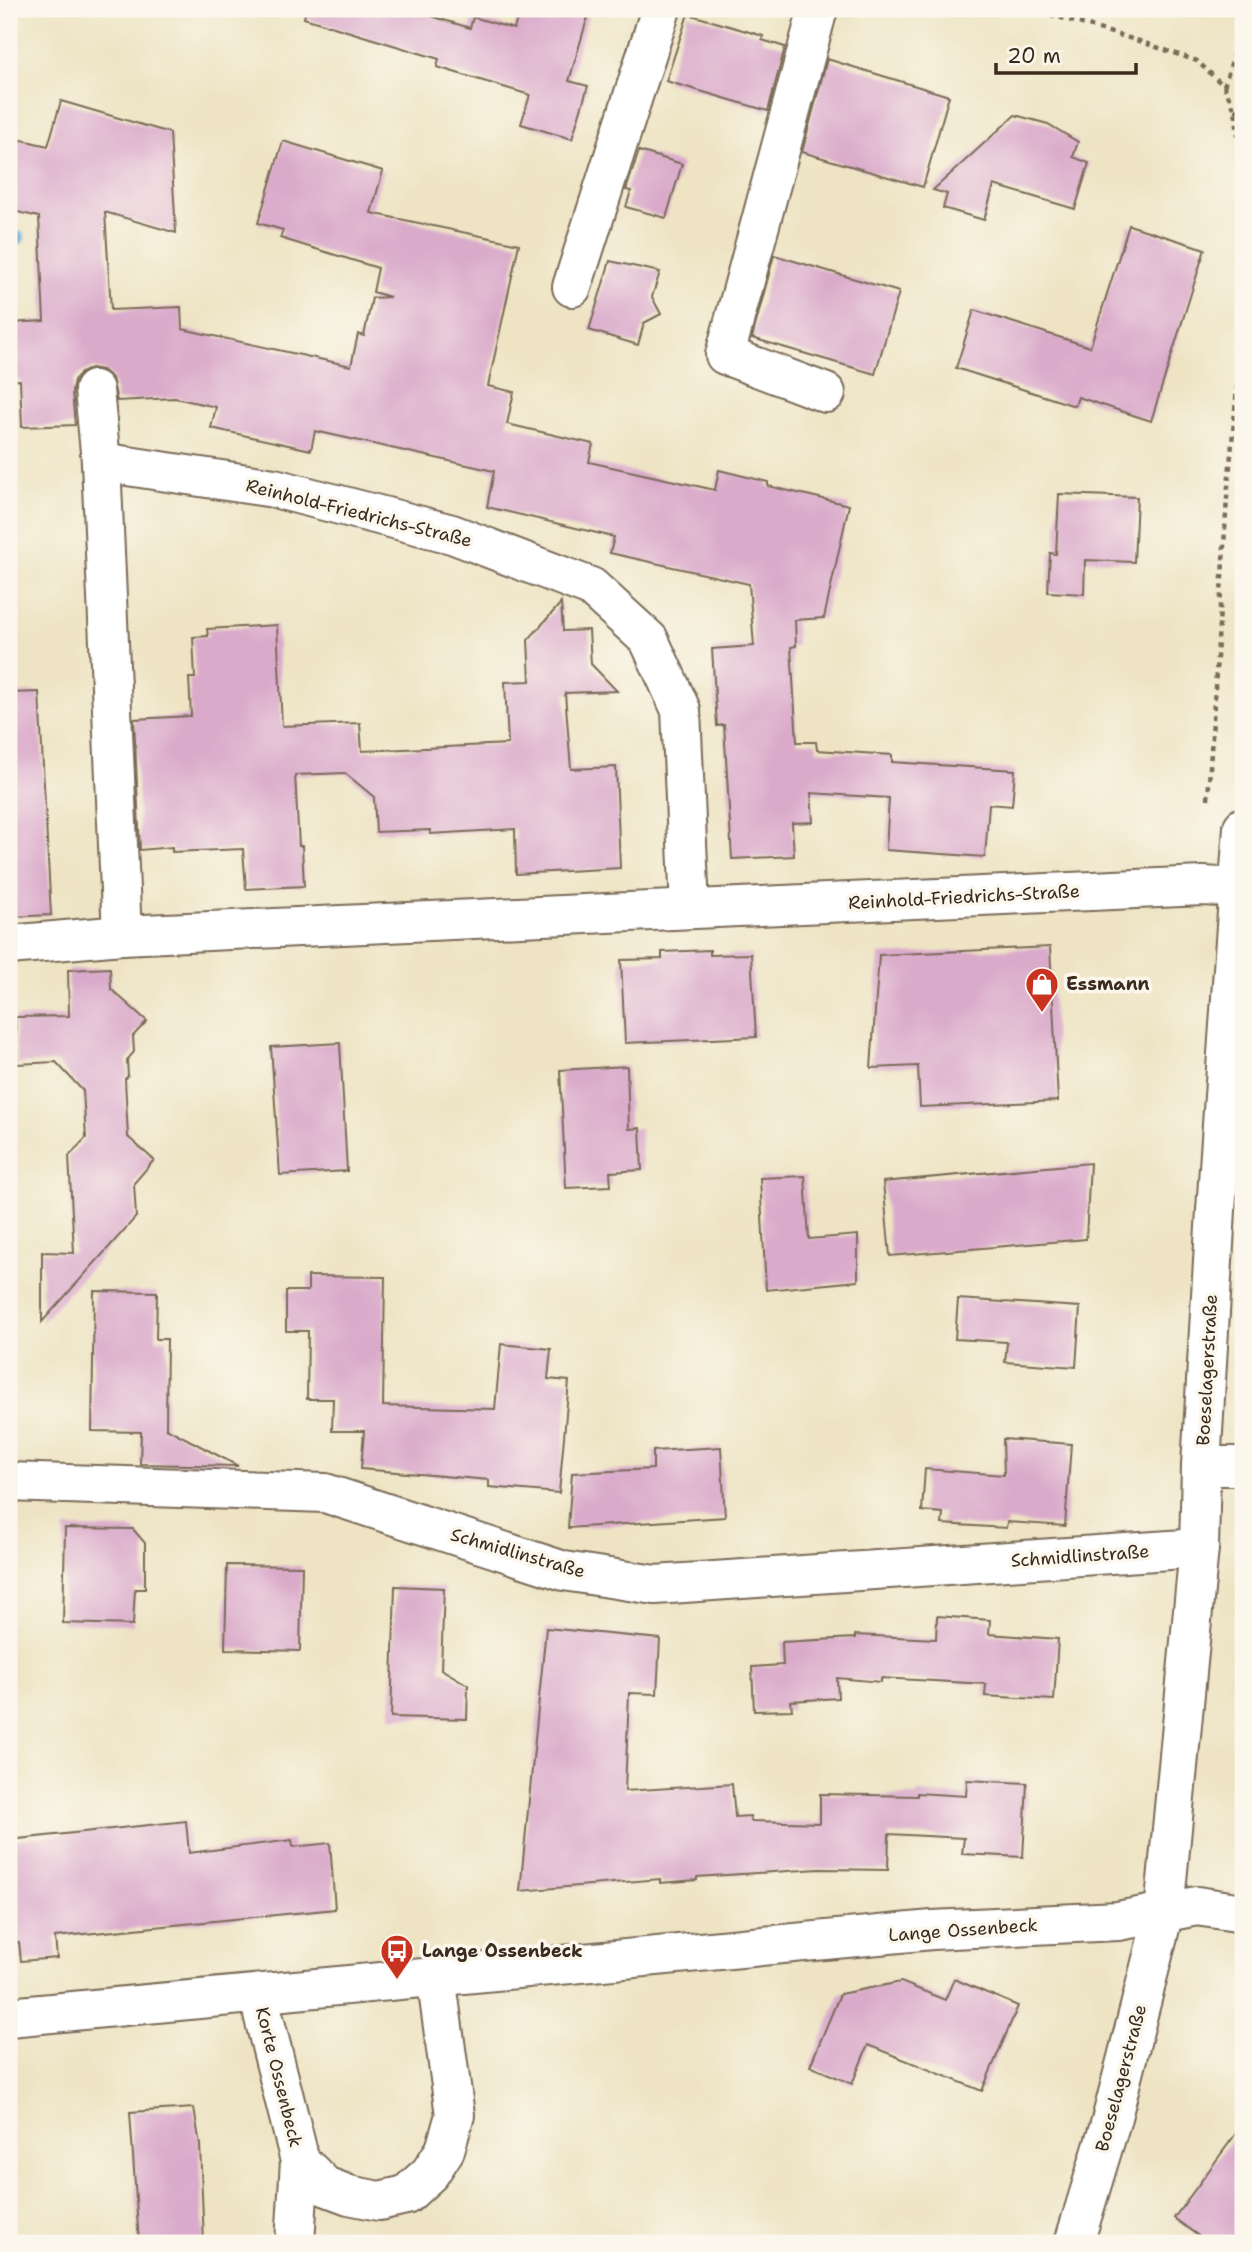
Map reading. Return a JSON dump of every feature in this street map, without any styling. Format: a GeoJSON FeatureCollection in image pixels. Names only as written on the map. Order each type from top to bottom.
{"type":"FeatureCollection","features":[{"type":"Feature","properties":{"kind":"street"},"geometry":{"type":"LineString","coordinates":[[572,286],[661,9]]}},
{"type":"Feature","properties":{"kind":"street"},"geometry":{"type":"LineString","coordinates":[[818,9],[725,355],[826,393]]}},
{"type":"Feature","properties":{"kind":"street"},"geometry":{"type":"LineString","coordinates":[[94,390],[101,462],[122,935]]}},
{"type":"Feature","properties":{"kind":"street","name":"Reinhold-Friedrichs-Straße"},"geometry":{"type":"LineString","coordinates":[[101,462],[274,488],[452,534],[591,587],[649,640],[681,710],[690,909]]}},
{"type":"Feature","properties":{"kind":"street","name":"Boeselagerstraße"},"geometry":{"type":"LineString","coordinates":[[1074,2243],[1111,2121],[1164,1912],[1199,1548],[1201,1466],[1243,827]]}},
{"type":"Feature","properties":{"kind":"street","name":"Reinhold-Friedrichs-Straße"},"geometry":{"type":"LineString","coordinates":[[9,945],[122,935],[1203,886],[1238,888]]}},
{"type":"Feature","properties":{"kind":"street"},"geometry":{"type":"LineString","coordinates":[[1201,1466],[1243,1466]]}},
{"type":"Feature","properties":{"kind":"street","name":"Schmidlinstraße"},"geometry":{"type":"LineString","coordinates":[[9,1482],[325,1493],[564,1571],[655,1585],[1199,1548]]}},
{"type":"Feature","properties":{"kind":"street"},"geometry":{"type":"LineString","coordinates":[[1164,1912],[1197,1906],[1243,1913]]}},
{"type":"Feature","properties":{"kind":"street","name":"Lange Ossenbeck"},"geometry":{"type":"LineString","coordinates":[[9,2017],[932,1930],[1118,1921],[1164,1912]]}},
{"type":"Feature","properties":{"kind":"street","name":"Korte Ossenbeck"},"geometry":{"type":"LineString","coordinates":[[300,2161],[325,2186],[349,2195],[379,2201],[406,2194],[430,2174],[444,2150],[455,2115],[436,1976]]}},
{"type":"Feature","properties":{"kind":"street","name":"Korte Ossenbeck"},"geometry":{"type":"LineString","coordinates":[[258,1994],[300,2161],[295,2243]]}},
{"type":"Feature","properties":{"kind":"path"},"geometry":{"type":"LineString","coordinates":[[1031,9],[1197,61],[1224,86],[1235,110],[1243,173]]}},
{"type":"Feature","properties":{"kind":"path"},"geometry":{"type":"LineString","coordinates":[[1224,86],[1243,24]]}},
{"type":"Feature","properties":{"kind":"path"},"geometry":{"type":"LineString","coordinates":[[1235,110],[1243,112]]}},
{"type":"Feature","properties":{"kind":"building"},"geometry":{"type":"Polygon","coordinates":[[[306,9],[408,9],[470,28],[473,17],[514,29],[520,9],[590,9],[569,81],[588,86],[572,139],[521,124],[530,95],[437,67],[439,59],[304,18],[306,9]]]}},
{"type":"Feature","properties":{"kind":"building"},"geometry":{"type":"Polygon","coordinates":[[[688,14],[763,36],[762,40],[785,47],[768,111],[666,81],[688,14]]]}},
{"type":"Feature","properties":{"kind":"building"},"geometry":{"type":"Polygon","coordinates":[[[827,59],[949,96],[923,187],[802,152],[827,59]]]}},
{"type":"Feature","properties":{"kind":"building"},"geometry":{"type":"Polygon","coordinates":[[[61,101],[170,133],[176,233],[105,212],[111,310],[181,307],[182,329],[351,366],[358,334],[364,336],[372,298],[390,297],[373,292],[378,268],[280,238],[283,230],[258,223],[283,141],[383,171],[371,213],[519,244],[488,386],[514,392],[507,424],[593,444],[589,462],[715,490],[719,470],[768,482],[768,486],[849,505],[824,618],[795,620],[796,646],[791,647],[797,742],[816,742],[817,750],[892,755],[892,762],[1015,770],[1012,806],[989,804],[985,857],[886,850],[889,798],[811,793],[813,822],[792,823],[794,856],[732,859],[724,725],[717,726],[712,649],[754,646],[749,584],[610,553],[614,537],[487,507],[494,471],[315,431],[311,450],[211,428],[216,407],[175,398],[117,401],[112,378],[102,370],[91,368],[74,380],[72,392],[75,425],[22,427],[20,380],[9,381],[9,323],[44,321],[39,217],[9,210],[9,137],[48,146],[61,101]]]}},
{"type":"Feature","properties":{"kind":"building"},"geometry":{"type":"Polygon","coordinates":[[[1015,115],[1048,124],[1078,142],[1073,157],[1089,163],[1075,209],[994,185],[984,220],[943,208],[947,194],[933,190],[1015,115]]]}},
{"type":"Feature","properties":{"kind":"building"},"geometry":{"type":"Polygon","coordinates":[[[639,151],[682,164],[666,218],[626,207],[631,191],[626,190],[639,151]]]}},
{"type":"Feature","properties":{"kind":"building"},"geometry":{"type":"Polygon","coordinates":[[[1129,225],[1205,249],[1151,421],[1078,397],[1075,406],[956,368],[974,310],[1090,347],[1129,225]]]}},
{"type":"Feature","properties":{"kind":"building"},"geometry":{"type":"Polygon","coordinates":[[[774,255],[899,292],[875,374],[752,338],[774,255]]]}},
{"type":"Feature","properties":{"kind":"building"},"geometry":{"type":"Polygon","coordinates":[[[610,261],[660,272],[652,297],[661,314],[644,323],[638,345],[589,330],[610,261]]]}},
{"type":"Feature","properties":{"kind":"building"},"geometry":{"type":"Polygon","coordinates":[[[1059,494],[1137,497],[1134,562],[1085,560],[1084,594],[1048,592],[1050,553],[1056,554],[1059,494]]]}},
{"type":"Feature","properties":{"kind":"building"},"geometry":{"type":"Polygon","coordinates":[[[561,603],[563,631],[589,630],[591,664],[617,691],[565,693],[571,769],[616,767],[620,868],[516,874],[515,829],[430,834],[430,830],[376,832],[374,797],[345,773],[295,775],[304,886],[246,889],[243,849],[172,852],[172,847],[140,850],[134,719],[191,716],[189,678],[195,678],[193,637],[208,636],[207,629],[277,625],[282,726],[360,723],[362,751],[508,744],[505,682],[530,681],[528,640],[561,603]]]}},
{"type":"Feature","properties":{"kind":"building"},"geometry":{"type":"Polygon","coordinates":[[[39,692],[51,915],[9,917],[9,693],[39,692]]]}},
{"type":"Feature","properties":{"kind":"building"},"geometry":{"type":"Polygon","coordinates":[[[1050,947],[1058,1101],[920,1107],[918,1066],[871,1068],[879,955],[1050,947]]]}},
{"type":"Feature","properties":{"kind":"building"},"geometry":{"type":"Polygon","coordinates":[[[710,950],[710,955],[751,954],[756,1037],[625,1043],[621,960],[662,959],[662,952],[710,950]]]}},
{"type":"Feature","properties":{"kind":"building"},"geometry":{"type":"Polygon","coordinates":[[[110,968],[111,989],[147,1021],[133,1036],[134,1052],[127,1060],[128,1076],[125,1079],[128,1137],[154,1160],[134,1183],[136,1217],[42,1322],[42,1252],[74,1253],[69,1156],[86,1138],[83,1091],[56,1062],[17,1064],[15,1017],[69,1016],[68,970],[110,968]]]}},
{"type":"Feature","properties":{"kind":"building"},"geometry":{"type":"Polygon","coordinates":[[[340,1043],[347,1171],[280,1175],[271,1047],[340,1043]]]}},
{"type":"Feature","properties":{"kind":"building"},"geometry":{"type":"Polygon","coordinates":[[[627,1066],[629,1129],[640,1128],[642,1170],[610,1172],[611,1186],[566,1188],[560,1070],[627,1066]]]}},
{"type":"Feature","properties":{"kind":"building"},"geometry":{"type":"Polygon","coordinates":[[[1090,1163],[1086,1239],[890,1256],[883,1182],[1090,1163]]]}},
{"type":"Feature","properties":{"kind":"building"},"geometry":{"type":"Polygon","coordinates":[[[805,1176],[809,1239],[858,1235],[858,1281],[766,1290],[760,1178],[805,1176]]]}},
{"type":"Feature","properties":{"kind":"building"},"geometry":{"type":"Polygon","coordinates":[[[308,1276],[385,1277],[383,1406],[495,1409],[501,1344],[551,1349],[548,1379],[569,1381],[559,1493],[489,1487],[489,1480],[361,1469],[364,1431],[332,1431],[333,1399],[307,1399],[308,1331],[286,1331],[286,1291],[308,1291],[308,1276]]]}},
{"type":"Feature","properties":{"kind":"building"},"geometry":{"type":"Polygon","coordinates":[[[94,1291],[157,1292],[156,1339],[167,1339],[166,1428],[238,1466],[140,1464],[141,1432],[92,1431],[94,1291]]]}},
{"type":"Feature","properties":{"kind":"building"},"geometry":{"type":"Polygon","coordinates":[[[958,1299],[1080,1307],[1076,1367],[1005,1362],[1007,1342],[955,1339],[958,1299]]]}},
{"type":"Feature","properties":{"kind":"building"},"geometry":{"type":"Polygon","coordinates":[[[1003,1439],[1071,1444],[1065,1526],[1007,1522],[1006,1528],[942,1524],[943,1513],[922,1511],[925,1469],[1004,1475],[1003,1439]]]}},
{"type":"Feature","properties":{"kind":"building"},"geometry":{"type":"Polygon","coordinates":[[[721,1447],[725,1517],[568,1528],[572,1473],[653,1469],[653,1451],[721,1447]]]}},
{"type":"Feature","properties":{"kind":"building"},"geometry":{"type":"Polygon","coordinates":[[[65,1528],[133,1529],[145,1543],[145,1589],[135,1589],[133,1625],[63,1623],[65,1528]]]}},
{"type":"Feature","properties":{"kind":"building"},"geometry":{"type":"Polygon","coordinates":[[[227,1565],[302,1566],[300,1651],[225,1649],[227,1565]]]}},
{"type":"Feature","properties":{"kind":"building"},"geometry":{"type":"Polygon","coordinates":[[[395,1586],[444,1588],[441,1669],[468,1685],[467,1719],[391,1717],[395,1586]]]}},
{"type":"Feature","properties":{"kind":"building"},"geometry":{"type":"Polygon","coordinates":[[[937,1616],[990,1620],[989,1634],[1058,1639],[1054,1700],[985,1696],[986,1684],[881,1678],[881,1682],[837,1678],[838,1698],[791,1701],[792,1710],[754,1711],[752,1667],[783,1665],[782,1642],[855,1638],[855,1635],[936,1639],[937,1616]]]}},
{"type":"Feature","properties":{"kind":"building"},"geometry":{"type":"Polygon","coordinates":[[[546,1628],[660,1639],[657,1694],[629,1693],[625,1791],[732,1784],[735,1817],[750,1816],[751,1821],[820,1823],[820,1794],[917,1796],[917,1793],[966,1796],[967,1780],[1027,1783],[1023,1857],[962,1854],[964,1838],[889,1834],[888,1870],[819,1869],[697,1877],[697,1880],[660,1883],[660,1879],[520,1891],[546,1628]]]}},
{"type":"Feature","properties":{"kind":"building"},"geometry":{"type":"Polygon","coordinates":[[[186,1821],[189,1853],[292,1840],[293,1847],[330,1843],[335,1909],[55,1937],[57,1958],[21,1961],[19,1942],[9,1943],[9,1840],[186,1821]]]}},
{"type":"Feature","properties":{"kind":"building"},"geometry":{"type":"Polygon","coordinates":[[[954,1979],[1018,2006],[982,2091],[868,2045],[852,2084],[810,2066],[840,1994],[901,1982],[945,2000],[954,1979]]]}},
{"type":"Feature","properties":{"kind":"building"},"geometry":{"type":"Polygon","coordinates":[[[194,2108],[200,2145],[204,2243],[139,2243],[130,2112],[194,2108]]]}},
{"type":"Feature","properties":{"kind":"building"},"geometry":{"type":"Polygon","coordinates":[[[1243,2124],[1243,2243],[1208,2243],[1174,2218],[1243,2124]]]}},
{"type":"Feature","properties":{"kind":"waterway"},"geometry":{"type":"LineString","coordinates":[[9,237],[18,238]]}},
{"type":"Feature","properties":{"kind":"place","name":"Essmann"},"geometry":{"type":"Point","coordinates":[1042,1014]}},
{"type":"Feature","properties":{"kind":"place","name":"Lange Ossenbeck"},"geometry":{"type":"Point","coordinates":[397,1981]}}]}
